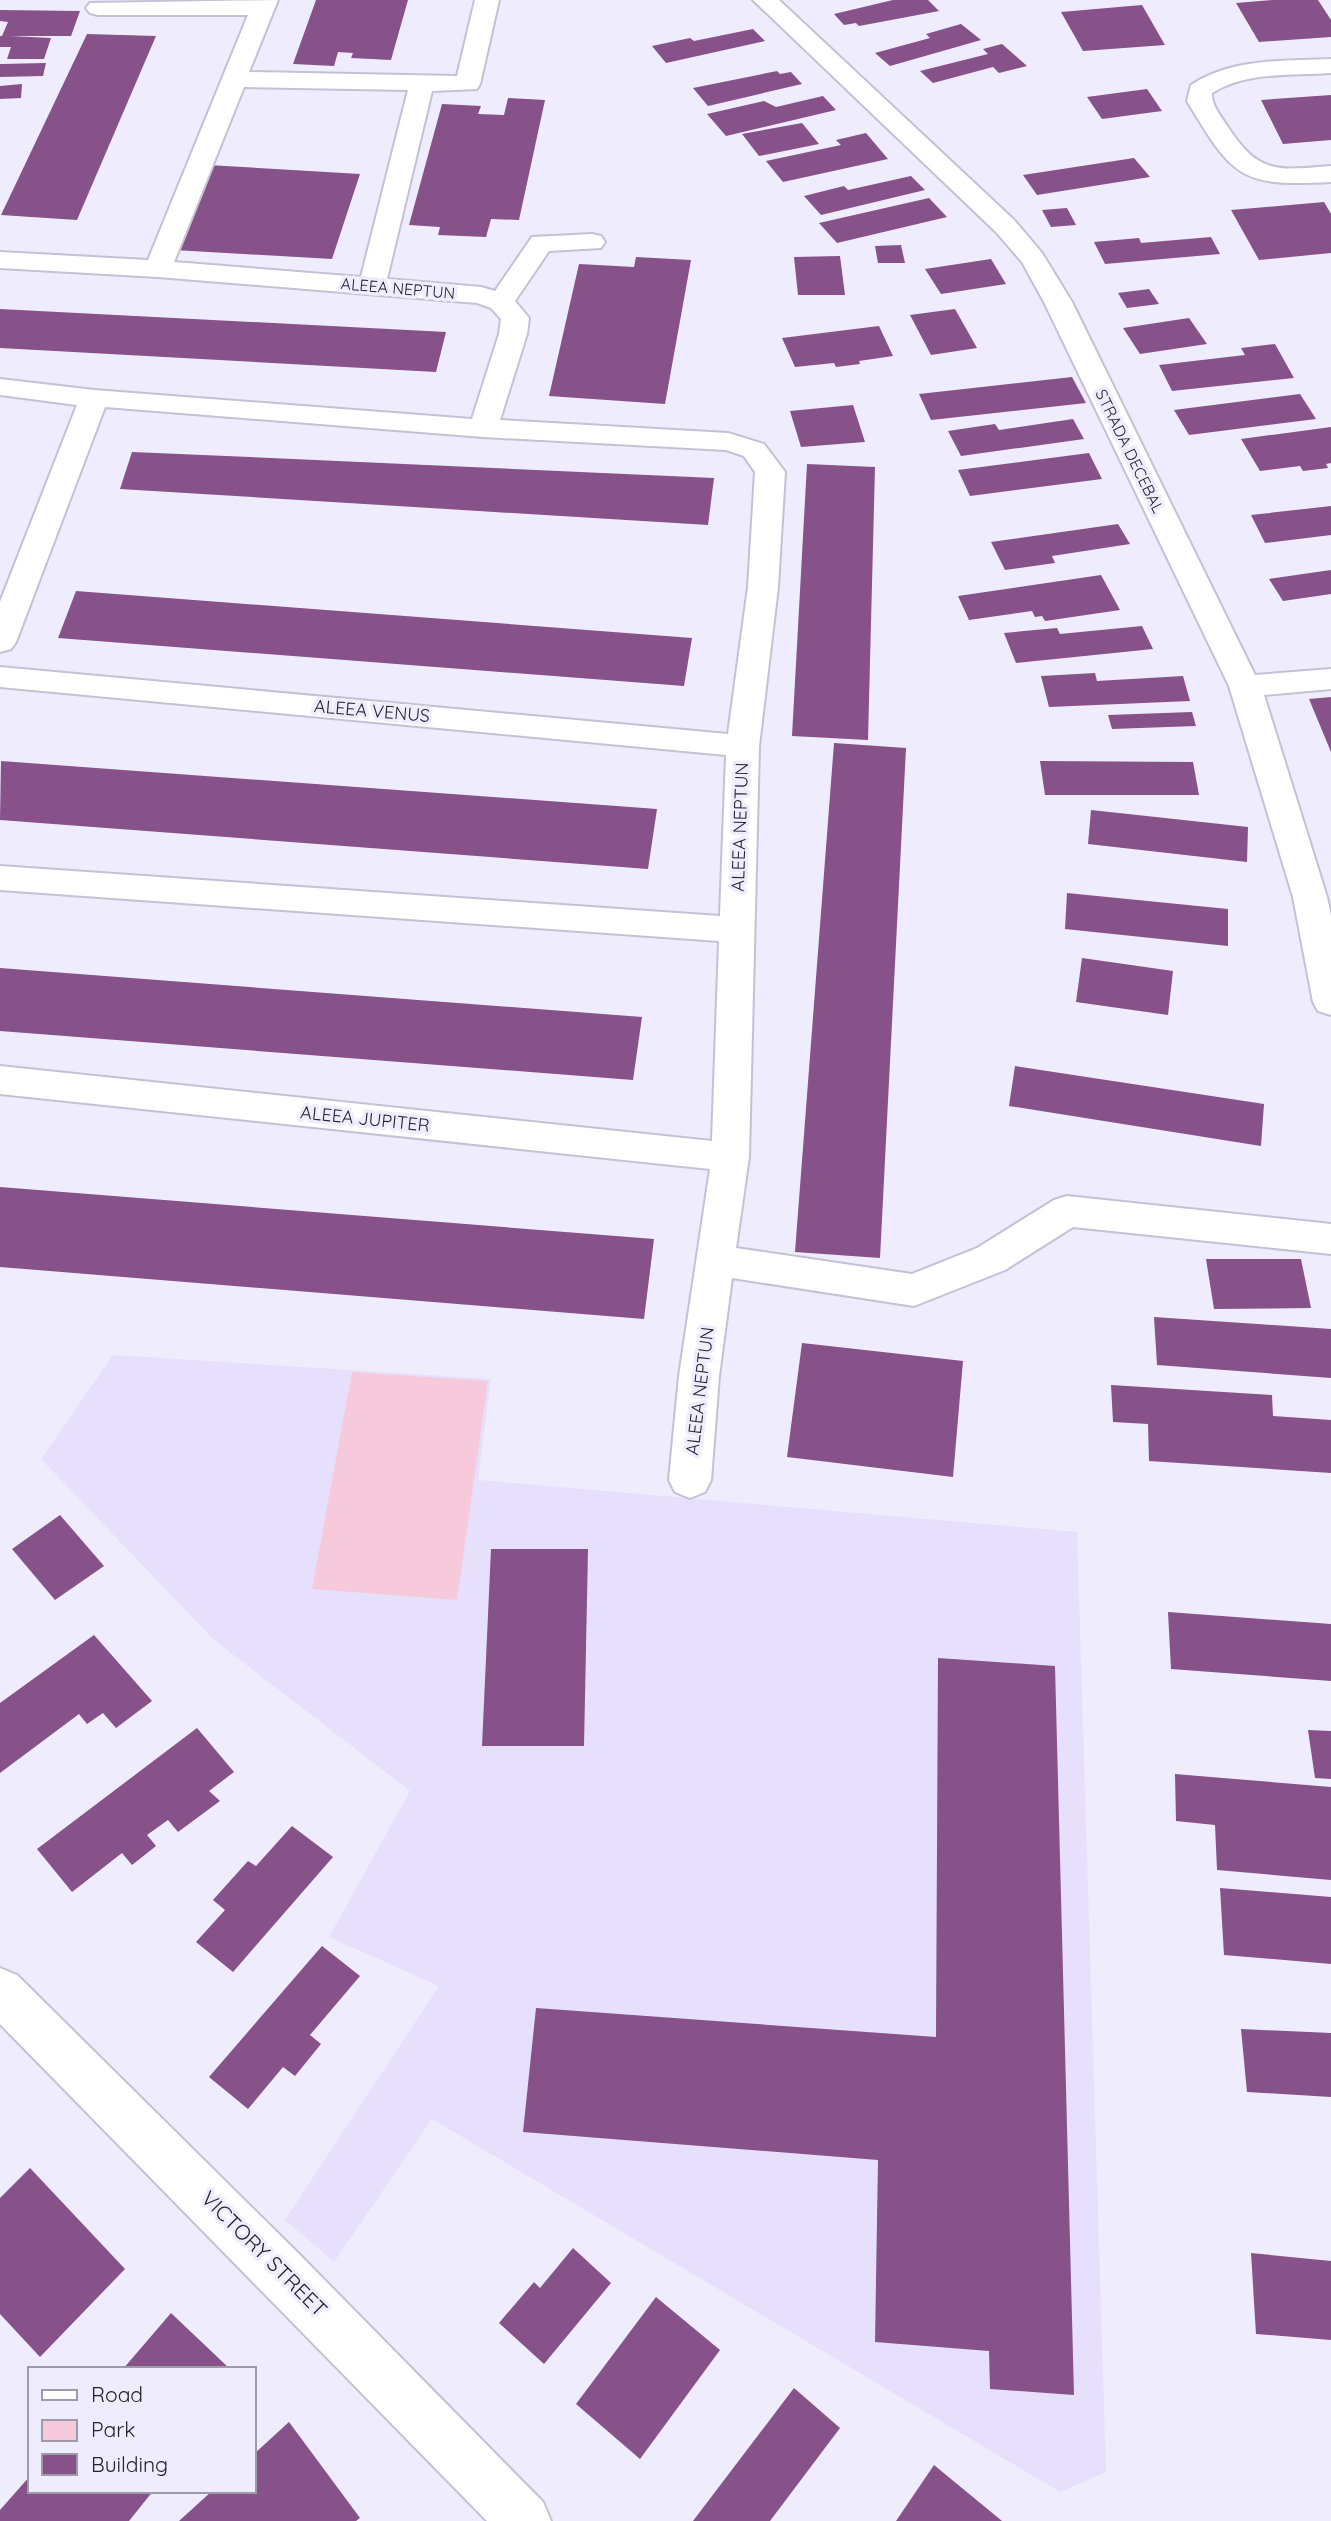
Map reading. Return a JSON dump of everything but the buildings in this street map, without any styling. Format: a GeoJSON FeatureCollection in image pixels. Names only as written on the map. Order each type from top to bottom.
{"type":"FeatureCollection","features":[{"type":"Feature","properties":{"kind":"street"},"geometry":{"type":"LineString","coordinates":[[234,79],[468,84],[487,0]]}},
{"type":"Feature","properties":{"kind":"street","name":"STRADA DECEBAL"},"geometry":{"type":"LineString","coordinates":[[765,0],[1005,226],[1033,259],[1058,302],[1245,686],[1310,897],[1331,1002]]}},
{"type":"Feature","properties":{"kind":"street"},"geometry":{"type":"LineString","coordinates":[[98,8],[265,4],[158,269]]}},
{"type":"Feature","properties":{"kind":"street"},"geometry":{"type":"LineString","coordinates":[[1331,66],[1253,71],[1228,76],[1210,81],[1200,90],[1199,101],[1235,159],[1249,169],[1268,175],[1331,174]]}},
{"type":"Feature","properties":{"kind":"street"},"geometry":{"type":"LineString","coordinates":[[372,286],[422,83]]}},
{"type":"Feature","properties":{"kind":"street"},"geometry":{"type":"LineString","coordinates":[[483,428],[513,334],[515,318],[501,302],[541,243],[592,242]]}},
{"type":"Feature","properties":{"kind":"street","name":"ALEEA NEPTUN"},"geometry":{"type":"LineString","coordinates":[[0,260],[158,269],[481,295],[501,302]]}},
{"type":"Feature","properties":{"kind":"street","name":"ALEEA NEPTUN"},"geometry":{"type":"LineString","coordinates":[[0,387],[94,398],[483,428],[728,442],[754,450],[770,472],[763,587],[743,746],[730,1157],[699,1376],[690,1480]]}},
{"type":"Feature","properties":{"kind":"street"},"geometry":{"type":"LineString","coordinates":[[0,642],[94,398]]}},
{"type":"Feature","properties":{"kind":"street","name":"ALEEA VENUS"},"geometry":{"type":"LineString","coordinates":[[0,677],[743,746]]}},
{"type":"Feature","properties":{"kind":"street"},"geometry":{"type":"LineString","coordinates":[[1245,686],[1331,679]]}},
{"type":"Feature","properties":{"kind":"street"},"geometry":{"type":"LineString","coordinates":[[0,878],[737,930]]}},
{"type":"Feature","properties":{"kind":"street","name":"ALEEA JUPITER"},"geometry":{"type":"LineString","coordinates":[[0,1080],[730,1157]]}},
{"type":"Feature","properties":{"kind":"street"},"geometry":{"type":"LineString","coordinates":[[717,1260],[914,1290],[991,1259],[1067,1211],[1331,1239]]}},
{"type":"Feature","properties":{"kind":"street","name":"VICTORY STREET"},"geometry":{"type":"LineString","coordinates":[[0,1991],[280,2271],[518,2519]]}},
{"type":"Feature","properties":{"kind":"shaded area"},"geometry":{"type":"Polygon","coordinates":[[[113,1355],[491,1379],[478,1480],[1077,1532],[1106,2472],[1060,2492],[432,2119],[334,2262],[285,2220],[439,1986],[329,1937],[410,1791],[214,1640],[41,1459],[113,1355]]]}},
{"type":"Feature","properties":{"kind":"green space"},"geometry":{"type":"Polygon","coordinates":[[[352,1372],[488,1381],[457,1600],[312,1589],[352,1372]]]}}]}
